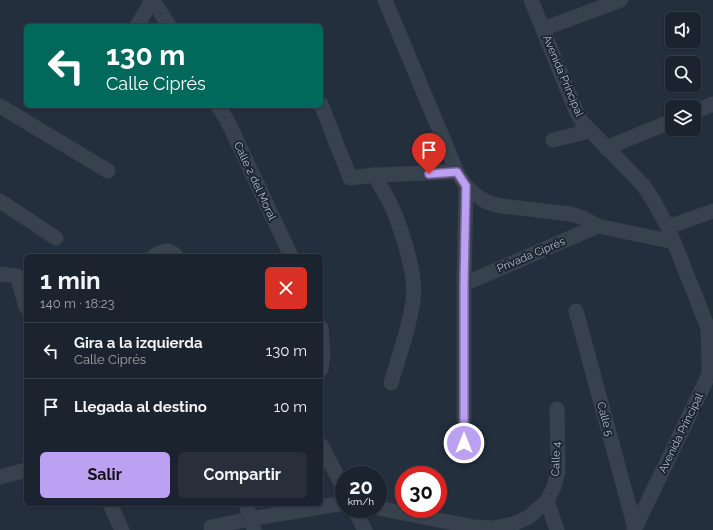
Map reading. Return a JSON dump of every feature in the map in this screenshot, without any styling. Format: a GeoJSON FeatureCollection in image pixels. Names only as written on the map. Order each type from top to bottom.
{"type":"FeatureCollection","features":[{"type":"Feature","properties":{"kind":"street"},"geometry":{"type":"LineString","coordinates":[[138,24],[153,0],[168,24]]}},
{"type":"Feature","properties":{"kind":"street"},"geometry":{"type":"LineString","coordinates":[[385,0],[457,172],[466,186],[477,196],[487,202],[501,206],[571,214],[583,218],[598,226],[674,242]]}},
{"type":"Feature","properties":{"kind":"street","name":"Avenida Principal"},"geometry":{"type":"LineString","coordinates":[[531,0],[576,111],[582,122],[590,132],[631,171],[653,200],[668,227],[711,329],[709,373],[706,383],[635,529]]}},
{"type":"Feature","properties":{"kind":"street"},"geometry":{"type":"LineString","coordinates":[[543,29],[621,0]]}},
{"type":"Feature","properties":{"kind":"street"},"geometry":{"type":"LineString","coordinates":[[701,109],[713,104]]}},
{"type":"Feature","properties":{"kind":"street"},"geometry":{"type":"LineString","coordinates":[[0,106],[108,171]]}},
{"type":"Feature","properties":{"kind":"street","name":"Calle 2 del Moral"},"geometry":{"type":"LineString","coordinates":[[219,108],[227,120],[290,254]]}},
{"type":"Feature","properties":{"kind":"street"},"geometry":{"type":"LineString","coordinates":[[323,108],[350,178],[374,175],[457,172]]}},
{"type":"Feature","properties":{"kind":"street"},"geometry":{"type":"LineString","coordinates":[[606,148],[665,124]]}},
{"type":"Feature","properties":{"kind":"street"},"geometry":{"type":"LineString","coordinates":[[554,140],[590,132]]}},
{"type":"Feature","properties":{"kind":"street"},"geometry":{"type":"LineString","coordinates":[[374,175],[392,206],[408,255],[413,278],[414,300],[391,383]]}},
{"type":"Feature","properties":{"kind":"street"},"geometry":{"type":"LineString","coordinates":[[464,443],[464,284],[466,186]]}},
{"type":"Feature","properties":{"kind":"street"},"geometry":{"type":"LineString","coordinates":[[1,204],[56,238]]}},
{"type":"Feature","properties":{"kind":"street"},"geometry":{"type":"LineString","coordinates":[[668,227],[713,211]]}},
{"type":"Feature","properties":{"kind":"street","name":"Privada Ciprés"},"geometry":{"type":"LineString","coordinates":[[464,284],[598,226]]}},
{"type":"Feature","properties":{"kind":"street"},"geometry":{"type":"LineString","coordinates":[[0,274],[17,276],[24,300]]}},
{"type":"Feature","properties":{"kind":"street","name":"Calle 5"},"geometry":{"type":"LineString","coordinates":[[576,311],[635,529]]}},
{"type":"Feature","properties":{"kind":"street","name":"Calle 4"},"geometry":{"type":"LineString","coordinates":[[547,501],[554,487],[558,472],[556,409]]}},
{"type":"Feature","properties":{"kind":"street"},"geometry":{"type":"LineString","coordinates":[[323,449],[335,472]]}},
{"type":"Feature","properties":{"kind":"street"},"geometry":{"type":"LineString","coordinates":[[0,477],[24,471]]}},
{"type":"Feature","properties":{"kind":"street"},"geometry":{"type":"LineString","coordinates":[[387,510],[475,529],[494,528],[513,524],[529,517],[547,501],[557,530]]}},
{"type":"Feature","properties":{"kind":"street"},"geometry":{"type":"LineString","coordinates":[[211,527],[252,524],[335,505]]}},
{"type":"Feature","properties":{"kind":"street"},"geometry":{"type":"LineString","coordinates":[[111,506],[122,530]]}},
{"type":"Feature","properties":{"kind":"street"},"geometry":{"type":"LineString","coordinates":[[247,506],[252,524]]}},
{"type":"Feature","properties":{"kind":"street"},"geometry":{"type":"LineString","coordinates":[[359,518],[365,530]]}},
{"type":"Feature","properties":{"kind":"route"},"geometry":{"type":"LineString","coordinates":[[429,174],[457,172],[466,186],[464,284],[464,443]]}}]}
